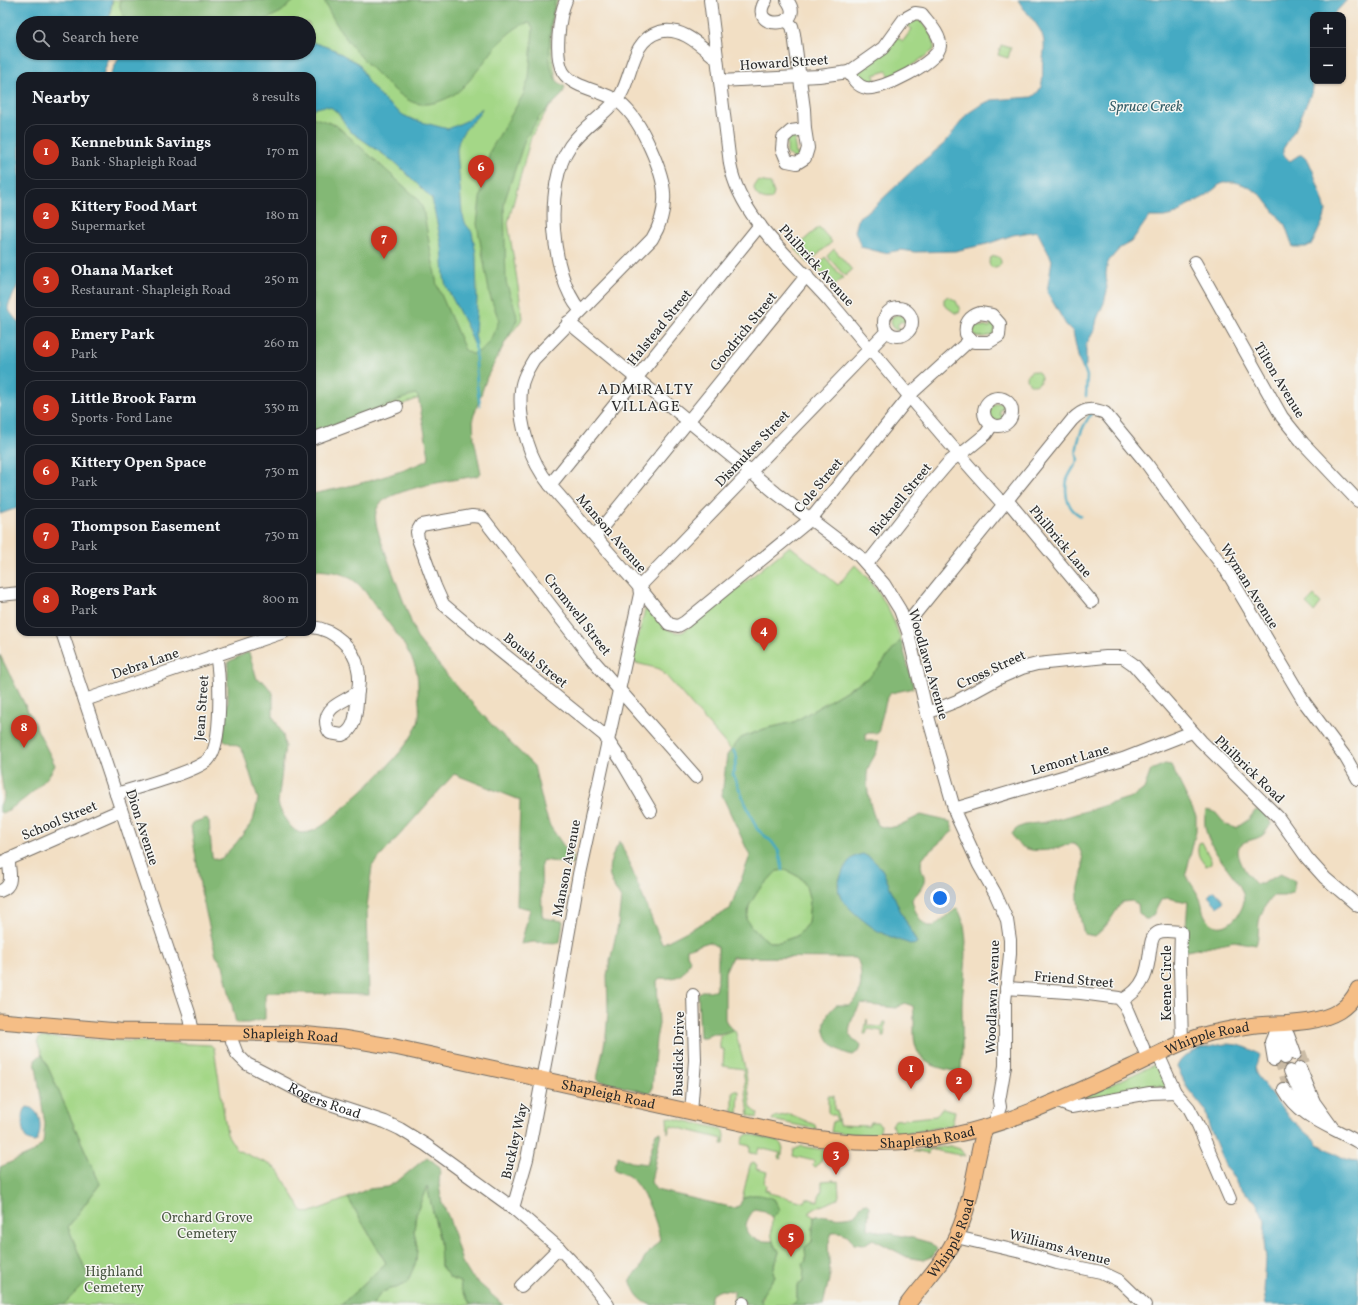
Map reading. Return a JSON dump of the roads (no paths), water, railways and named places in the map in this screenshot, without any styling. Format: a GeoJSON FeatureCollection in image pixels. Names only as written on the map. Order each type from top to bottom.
{"type":"FeatureCollection","features":[{"type":"Feature","properties":{"kind":"main road","name":"Whipple Road"},"geometry":{"type":"LineString","coordinates":[[907,1305],[946,1255],[956,1237],[977,1163],[978,1153],[990,1126],[1055,1101],[1182,1043],[1223,1030],[1280,1031],[1330,1015],[1347,1004],[1358,989]]}},
{"type":"Feature","properties":{"kind":"main road"},"geometry":{"type":"LineString","coordinates":[[0,1021],[118,1031],[232,1032]]}},
{"type":"Feature","properties":{"kind":"main road","name":"Shapleigh Road"},"geometry":{"type":"LineString","coordinates":[[232,1032],[300,1034],[342,1038],[395,1047],[691,1113],[792,1134],[848,1143],[898,1142],[953,1135],[990,1126]]}},
{"type":"Feature","properties":{"kind":"street","name":"Manson Avenue"},"geometry":{"type":"LineString","coordinates":[[542,1080],[579,874],[618,688],[639,603],[639,587],[550,485],[535,461],[526,436],[521,390],[524,376],[534,359],[580,310],[647,246],[656,233],[663,210],[663,183],[654,156],[638,124],[627,109],[616,100],[576,82],[562,71],[560,64],[559,30],[562,10],[566,0]]}},
{"type":"Feature","properties":{"kind":"street","name":"Philbrick Avenue"},"geometry":{"type":"LineString","coordinates":[[710,0],[732,176],[743,202],[760,225],[807,275],[958,456],[1005,502]]}},
{"type":"Feature","properties":{"kind":"street"},"geometry":{"type":"LineString","coordinates":[[766,0],[762,9],[766,19],[776,24],[786,20],[791,11],[787,0]]}},
{"type":"Feature","properties":{"kind":"street","name":"Howard Street"},"geometry":{"type":"LineString","coordinates":[[720,81],[800,77],[849,72],[883,48],[904,19],[913,13],[922,14],[938,36],[940,46],[936,54],[900,79],[891,83],[874,88],[865,88],[854,80],[849,72]]}},
{"type":"Feature","properties":{"kind":"street"},"geometry":{"type":"LineString","coordinates":[[786,20],[792,26],[800,77],[805,129]]}},
{"type":"Feature","properties":{"kind":"street"},"geometry":{"type":"LineString","coordinates":[[580,310],[569,292],[557,250],[554,220],[556,185],[561,164],[570,146],[582,132],[616,100],[622,91],[638,50],[649,38],[658,32],[679,32],[718,59]]}},
{"type":"Feature","properties":{"kind":"street","name":"Halstead Street"},"geometry":{"type":"LineString","coordinates":[[550,485],[760,225]]}},
{"type":"Feature","properties":{"kind":"street","name":"Tilton Avenue"},"geometry":{"type":"LineString","coordinates":[[1195,262],[1282,417],[1303,444],[1358,501]]}},
{"type":"Feature","properties":{"kind":"street","name":"Goodrich Street"},"geometry":{"type":"LineString","coordinates":[[595,536],[807,275]]}},
{"type":"Feature","properties":{"kind":"street","name":"Woodlawn Avenue"},"geometry":{"type":"LineString","coordinates":[[568,322],[750,471],[867,564],[892,596],[906,625],[927,713],[954,809],[1006,920],[1010,940],[1006,988],[1005,1066],[999,1101],[993,1107],[990,1126]]}},
{"type":"Feature","properties":{"kind":"street","name":"Dismukes Street"},"geometry":{"type":"LineString","coordinates":[[639,587],[887,330]]}},
{"type":"Feature","properties":{"kind":"street","name":"Cole Street"},"geometry":{"type":"LineString","coordinates":[[639,587],[669,624],[676,626],[681,625],[811,519],[909,396],[970,340]]}},
{"type":"Feature","properties":{"kind":"street"},"geometry":{"type":"LineString","coordinates":[[316,437],[397,407]]}},
{"type":"Feature","properties":{"kind":"street","name":"Wyman Avenue"},"geometry":{"type":"LineString","coordinates":[[1005,502],[1072,420],[1085,409],[1096,409],[1105,413],[1147,464],[1192,527],[1222,565],[1304,703],[1346,758],[1358,779]]}},
{"type":"Feature","properties":{"kind":"street","name":"Bicknell Street"},"geometry":{"type":"LineString","coordinates":[[867,564],[949,462],[986,434],[992,425]]}},
{"type":"Feature","properties":{"kind":"street"},"geometry":{"type":"LineString","coordinates":[[906,625],[1005,502]]}},
{"type":"Feature","properties":{"kind":"street","name":"Philbrick Lane"},"geometry":{"type":"LineString","coordinates":[[1005,502],[1092,602]]}},
{"type":"Feature","properties":{"kind":"street","name":"Cromwell Street"},"geometry":{"type":"LineString","coordinates":[[419,527],[425,524],[472,516],[482,517],[593,660],[696,777]]}},
{"type":"Feature","properties":{"kind":"street","name":"Boush Street"},"geometry":{"type":"LineString","coordinates":[[419,527],[417,532],[418,539],[443,604],[586,720],[608,740],[652,811]]}},
{"type":"Feature","properties":{"kind":"street"},"geometry":{"type":"LineString","coordinates":[[0,595],[16,593]]}},
{"type":"Feature","properties":{"kind":"street"},"geometry":{"type":"LineString","coordinates":[[316,628],[329,633],[339,639],[350,650],[358,669],[358,691]]}},
{"type":"Feature","properties":{"kind":"street","name":"Dion Avenue"},"geometry":{"type":"LineString","coordinates":[[63,636],[189,1013],[193,1032]]}},
{"type":"Feature","properties":{"kind":"street","name":"Debra Lane"},"geometry":{"type":"LineString","coordinates":[[84,700],[272,636]]}},
{"type":"Feature","properties":{"kind":"street","name":"Jean Street"},"geometry":{"type":"LineString","coordinates":[[116,794],[195,768],[211,757],[215,746],[220,691],[219,668],[216,655]]}},
{"type":"Feature","properties":{"kind":"street","name":"Cross Street"},"geometry":{"type":"LineString","coordinates":[[927,713],[957,701],[980,688],[1029,666],[1049,662],[1118,657]]}},
{"type":"Feature","properties":{"kind":"street","name":"Philbrick Road"},"geometry":{"type":"LineString","coordinates":[[1118,657],[1126,659],[1133,664],[1192,732],[1278,817],[1307,858],[1325,878],[1358,906]]}},
{"type":"Feature","properties":{"kind":"street","name":"Lemont Lane"},"geometry":{"type":"LineString","coordinates":[[954,809],[1123,759],[1192,732]]}},
{"type":"Feature","properties":{"kind":"street","name":"School Street"},"geometry":{"type":"LineString","coordinates":[[0,891],[5,889],[11,880],[5,861],[121,810]]}},
{"type":"Feature","properties":{"kind":"street","name":"Keene Circle"},"geometry":{"type":"LineString","coordinates":[[1122,1000],[1132,994],[1144,980],[1148,970],[1152,939],[1155,934],[1161,931],[1181,932],[1180,966],[1182,1043]]}},
{"type":"Feature","properties":{"kind":"street","name":"Friend Street"},"geometry":{"type":"LineString","coordinates":[[1006,988],[1110,996],[1122,1000],[1153,1057],[1175,1092],[1193,1115],[1230,1198]]}},
{"type":"Feature","properties":{"kind":"street","name":"Busdick Drive"},"geometry":{"type":"LineString","coordinates":[[691,1113],[695,1060],[693,995]]}},
{"type":"Feature","properties":{"kind":"street"},"geometry":{"type":"LineString","coordinates":[[1280,1031],[1278,1040],[1287,1056]]}},
{"type":"Feature","properties":{"kind":"street","name":"Rogers Road"},"geometry":{"type":"LineString","coordinates":[[232,1032],[232,1041],[237,1054],[247,1064],[315,1099],[385,1122],[400,1129],[426,1145],[513,1208],[559,1248],[586,1277],[608,1305]]}},
{"type":"Feature","properties":{"kind":"street"},"geometry":{"type":"LineString","coordinates":[[1312,1118],[1298,1094],[1298,1068],[1314,1102],[1336,1131]]}},
{"type":"Feature","properties":{"kind":"street","name":"Buckley Way"},"geometry":{"type":"LineString","coordinates":[[513,1208],[527,1158],[542,1080]]}},
{"type":"Feature","properties":{"kind":"street"},"geometry":{"type":"LineString","coordinates":[[1286,1088],[1293,1103],[1312,1118],[1358,1142]]}},
{"type":"Feature","properties":{"kind":"street"},"geometry":{"type":"LineString","coordinates":[[1055,1101],[1071,1106],[1150,1093],[1175,1092]]}},
{"type":"Feature","properties":{"kind":"street","name":"Williams Avenue"},"geometry":{"type":"LineString","coordinates":[[956,1237],[1021,1252],[1057,1263],[1101,1272],[1120,1281],[1146,1305]]}},
{"type":"Feature","properties":{"kind":"street"},"geometry":{"type":"LineString","coordinates":[[521,1286],[559,1248]]}},
{"type":"Feature","properties":{"kind":"water"},"geometry":{"type":"Polygon","coordinates":[[[0,0],[112,0],[110,16],[16,16],[16,60],[108,60],[104,72],[16,72],[16,289],[8,306],[10,312],[16,320],[16,508],[0,514],[0,0]]]}},
{"type":"Feature","properties":{"kind":"water","name":"Spruce Creek"},"geometry":{"type":"Polygon","coordinates":[[[1018,0],[1347,0],[1336,12],[1310,12],[1310,84],[1313,84],[1313,89],[1296,128],[1283,149],[1283,154],[1290,161],[1299,155],[1303,155],[1308,160],[1326,210],[1324,219],[1312,244],[1306,247],[1293,247],[1285,225],[1262,196],[1247,186],[1235,182],[1226,182],[1219,185],[1206,196],[1186,206],[1177,214],[1164,217],[1149,217],[1131,242],[1120,248],[1108,262],[1106,273],[1107,291],[1095,329],[1086,345],[1086,365],[1083,369],[1079,361],[1073,332],[1066,325],[1047,292],[1052,260],[1037,231],[1013,235],[987,244],[955,251],[915,252],[901,250],[884,253],[861,247],[855,231],[859,217],[874,207],[918,165],[945,143],[967,114],[982,104],[992,100],[1032,97],[1040,89],[1042,85],[1044,41],[1038,26],[1018,0]]]}},
{"type":"Feature","properties":{"kind":"water"},"geometry":{"type":"Polygon","coordinates":[[[316,43],[333,49],[359,64],[368,82],[384,100],[403,115],[414,120],[448,129],[468,120],[482,108],[479,114],[464,131],[458,143],[457,151],[462,213],[465,223],[472,232],[476,254],[477,300],[475,335],[477,344],[474,344],[446,286],[442,247],[432,199],[397,164],[350,131],[338,113],[332,108],[325,106],[316,108],[316,72],[112,72],[118,60],[316,60],[316,43]]]}},
{"type":"Feature","properties":{"kind":"water"},"geometry":{"type":"Polygon","coordinates":[[[863,854],[872,859],[882,869],[901,912],[917,943],[913,945],[878,931],[856,914],[841,897],[838,889],[839,884],[848,862],[863,854]]]}},
{"type":"Feature","properties":{"kind":"water"},"geometry":{"type":"Polygon","coordinates":[[[1214,890],[1224,901],[1218,907],[1208,896],[1214,890]]]}},
{"type":"Feature","properties":{"kind":"water"},"geometry":{"type":"Polygon","coordinates":[[[1225,1044],[1243,1046],[1260,1055],[1255,1068],[1256,1074],[1288,1116],[1315,1140],[1317,1144],[1342,1157],[1358,1161],[1358,1305],[1266,1305],[1264,1292],[1266,1258],[1264,1241],[1265,1221],[1256,1202],[1239,1187],[1226,1168],[1209,1126],[1205,1110],[1188,1089],[1177,1067],[1180,1061],[1197,1050],[1225,1044]]]}},
{"type":"Feature","properties":{"kind":"water"},"geometry":{"type":"Polygon","coordinates":[[[27,1107],[36,1112],[40,1121],[39,1136],[37,1141],[34,1142],[27,1140],[22,1125],[25,1109],[27,1107]]]}},
{"type":"Feature","properties":{"kind":"waterway"},"geometry":{"type":"LineString","coordinates":[[475,341],[477,385],[480,406]]}},
{"type":"Feature","properties":{"kind":"waterway"},"geometry":{"type":"LineString","coordinates":[[1083,365],[1087,376],[1086,396]]}},
{"type":"Feature","properties":{"kind":"waterway"},"geometry":{"type":"LineString","coordinates":[[1081,516],[1070,506],[1066,486],[1067,480],[1078,460],[1077,449],[1080,436],[1091,414]]}},
{"type":"Feature","properties":{"kind":"waterway"},"geometry":{"type":"LineString","coordinates":[[733,750],[737,758],[733,775],[757,829],[772,842],[779,852],[783,870]]}},
{"type":"Feature","properties":{"kind":"tunnel"},"geometry":{"type":"LineString","coordinates":[[1300,1052],[1305,1066]]}},
{"type":"Feature","properties":{"kind":"tunnel"},"geometry":{"type":"LineString","coordinates":[[1279,1058],[1289,1087]]}},
{"type":"Feature","properties":{"kind":"place","name":"Kittery Open Space"},"geometry":{"type":"Point","coordinates":[481,188]}},
{"type":"Feature","properties":{"kind":"place","name":"Thompson Easement"},"geometry":{"type":"Point","coordinates":[384,259]}},
{"type":"Feature","properties":{"kind":"place","name":"Emery Park"},"geometry":{"type":"Point","coordinates":[764,651]}},
{"type":"Feature","properties":{"kind":"place","name":"Rogers Park"},"geometry":{"type":"Point","coordinates":[24,748]}},
{"type":"Feature","properties":{"kind":"place","name":"Kennebunk Savings"},"geometry":{"type":"Point","coordinates":[911,1089]}},
{"type":"Feature","properties":{"kind":"place","name":"Kittery Food Mart"},"geometry":{"type":"Point","coordinates":[959,1101]}},
{"type":"Feature","properties":{"kind":"place","name":"Ohana Market"},"geometry":{"type":"Point","coordinates":[836,1175]}},
{"type":"Feature","properties":{"kind":"place","name":"Little Brook Farm"},"geometry":{"type":"Point","coordinates":[791,1257]}},
{"type":"Feature","properties":{"kind":"district","name":"ADMIRALTY VILLAGE"},"geometry":{"type":"Point","coordinates":[646,398]}},
{"type":"Feature","properties":{"kind":"park label","name":"Orchard Grove Cemetery"},"geometry":{"type":"Point","coordinates":[207,1226]}},
{"type":"Feature","properties":{"kind":"park label","name":"Highland Cemetery"},"geometry":{"type":"Point","coordinates":[114,1280]}}]}
